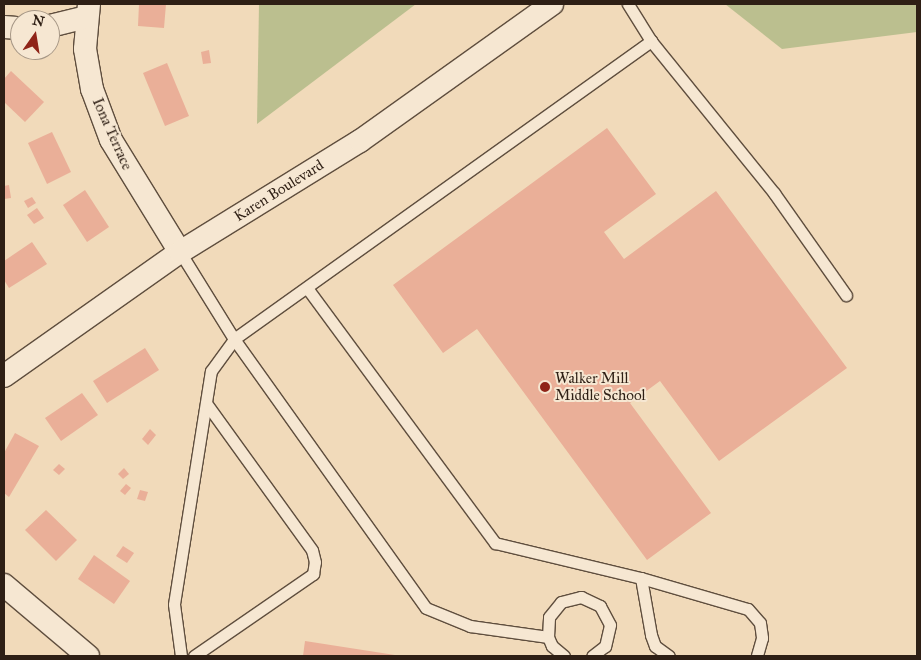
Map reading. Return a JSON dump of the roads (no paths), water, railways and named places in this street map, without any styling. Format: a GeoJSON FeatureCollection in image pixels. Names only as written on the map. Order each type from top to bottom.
{"type":"FeatureCollection","features":[{"type":"Feature","properties":{"kind":"street","name":"Karen Boulevard"},"geometry":{"type":"LineString","coordinates":[[4,376],[180,252],[360,141],[552,4]]}},
{"type":"Feature","properties":{"kind":"street","name":"Iona Terrace"},"geometry":{"type":"LineString","coordinates":[[87,10],[85,48],[92,89],[111,140],[180,252]]}},
{"type":"Feature","properties":{"kind":"street"},"geometry":{"type":"LineString","coordinates":[[60,22],[87,10]]}},
{"type":"Feature","properties":{"kind":"street"},"geometry":{"type":"LineString","coordinates":[[4,585],[88,656]]}},
{"type":"Feature","properties":{"kind":"lane"},"geometry":{"type":"LineString","coordinates":[[628,4],[651,41],[774,193],[846,295]]}},
{"type":"Feature","properties":{"kind":"lane"},"geometry":{"type":"LineString","coordinates":[[181,656],[174,604],[211,371],[234,339],[651,41]]}},
{"type":"Feature","properties":{"kind":"lane"},"geometry":{"type":"LineString","coordinates":[[180,252],[234,339],[426,608],[470,626],[548,637]]}},
{"type":"Feature","properties":{"kind":"lane"},"geometry":{"type":"LineString","coordinates":[[307,288],[495,543],[641,578],[748,609],[760,623],[762,638],[756,656]]}},
{"type":"Feature","properties":{"kind":"lane"},"geometry":{"type":"LineString","coordinates":[[194,656],[313,574],[315,562],[312,550],[206,402]]}},
{"type":"Feature","properties":{"kind":"lane"},"geometry":{"type":"LineString","coordinates":[[641,578],[651,635],[655,646],[669,656]]}},
{"type":"Feature","properties":{"kind":"lane"},"geometry":{"type":"LineString","coordinates":[[564,656],[552,646],[548,637],[549,617],[561,602],[581,597],[592,600],[607,615],[610,625],[604,646],[592,656]]}},
{"type":"Feature","properties":{"kind":"place","name":"Walker Mill Middle School"},"geometry":{"type":"Point","coordinates":[545,387]}}]}
